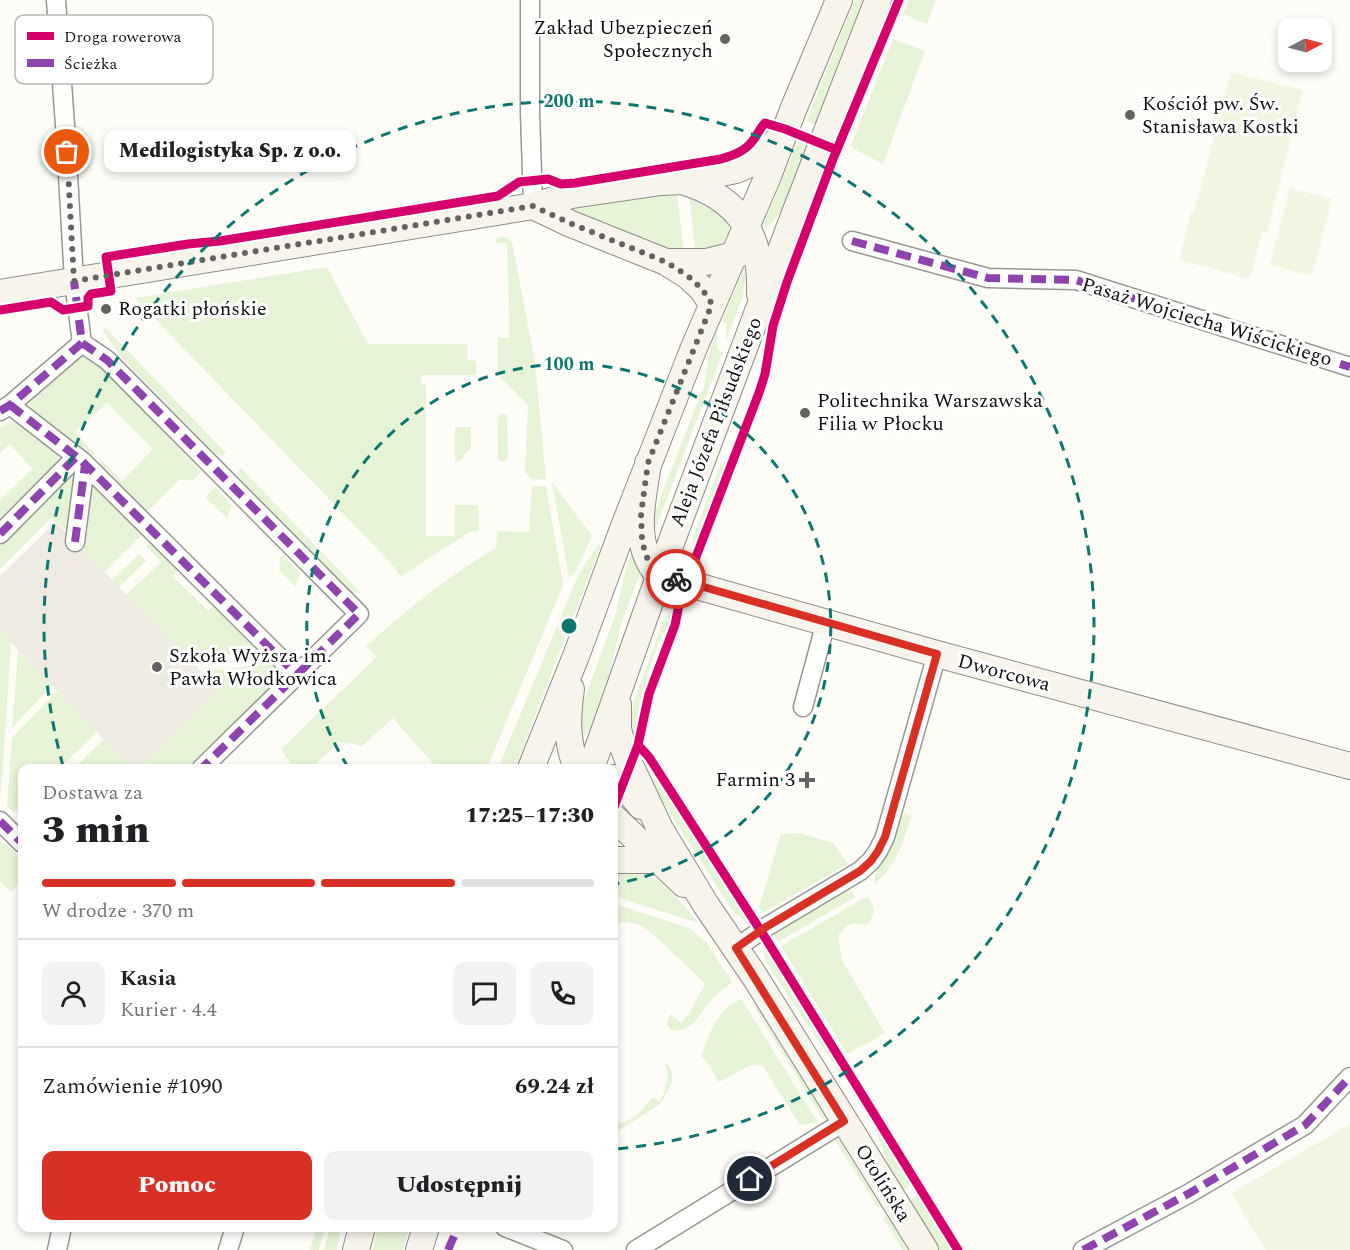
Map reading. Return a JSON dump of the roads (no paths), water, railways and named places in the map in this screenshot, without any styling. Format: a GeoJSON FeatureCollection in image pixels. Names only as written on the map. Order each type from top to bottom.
{"type":"FeatureCollection","features":[{"type":"Feature","properties":{"kind":"main road"},"geometry":{"type":"LineString","coordinates":[[533,764],[576,656],[648,463],[712,304],[746,244],[786,128],[840,0]]}},
{"type":"Feature","properties":{"kind":"main road","name":"Aleja Józefa Piłsudskiego"},"geometry":{"type":"LineString","coordinates":[[592,764],[759,307],[878,0]]}},
{"type":"Feature","properties":{"kind":"main road"},"geometry":{"type":"LineString","coordinates":[[0,293],[533,206],[572,195],[682,181],[736,170],[745,167],[759,157],[786,128]]}},
{"type":"Feature","properties":{"kind":"main road"},"geometry":{"type":"LineString","coordinates":[[682,181],[719,197],[735,212],[760,284],[759,307]]}},
{"type":"Feature","properties":{"kind":"main road"},"geometry":{"type":"LineString","coordinates":[[533,206],[666,262],[688,276],[702,289],[712,304]]}},
{"type":"Feature","properties":{"kind":"main road"},"geometry":{"type":"LineString","coordinates":[[666,262],[706,262],[746,244],[773,236],[795,213]]}},
{"type":"Feature","properties":{"kind":"main road"},"geometry":{"type":"LineString","coordinates":[[648,463],[641,514],[642,539],[650,564],[660,574]]}},
{"type":"Feature","properties":{"kind":"main road","name":"Dworcowa"},"geometry":{"type":"LineString","coordinates":[[660,574],[937,654],[1350,766]]}},
{"type":"Feature","properties":{"kind":"main road"},"geometry":{"type":"LineString","coordinates":[[575,764],[568,732],[576,656]]}},
{"type":"Feature","properties":{"kind":"main road","name":"Otolińska"},"geometry":{"type":"LineString","coordinates":[[622,681],[618,705],[618,729],[630,765],[660,829],[925,1250]]}},
{"type":"Feature","properties":{"kind":"main road","name":"Otolińska"},"geometry":{"type":"LineString","coordinates":[[618,781],[660,829]]}},
{"type":"Feature","properties":{"kind":"main road","name":"Otolińska"},"geometry":{"type":"LineString","coordinates":[[618,822],[706,904]]}},
{"type":"Feature","properties":{"kind":"main road"},"geometry":{"type":"LineString","coordinates":[[618,860],[658,860]]}},
{"type":"Feature","properties":{"kind":"main road"},"geometry":{"type":"LineString","coordinates":[[356,1250],[361,1232]]}},
{"type":"Feature","properties":{"kind":"main road"},"geometry":{"type":"LineString","coordinates":[[419,1250],[424,1232]]}},
{"type":"Feature","properties":{"kind":"street"},"geometry":{"type":"LineString","coordinates":[[56,0],[57,15]]}},
{"type":"Feature","properties":{"kind":"street"},"geometry":{"type":"LineString","coordinates":[[530,0],[533,206]]}},
{"type":"Feature","properties":{"kind":"street"},"geometry":{"type":"LineString","coordinates":[[62,84],[74,281],[82,344]]}},
{"type":"Feature","properties":{"kind":"street","name":"Pasaż Wojciecha Wiścickiego"},"geometry":{"type":"LineString","coordinates":[[852,242],[988,278],[1076,280],[1350,367]]}},
{"type":"Feature","properties":{"kind":"street"},"geometry":{"type":"LineString","coordinates":[[82,344],[5,408],[81,461],[297,675]]}},
{"type":"Feature","properties":{"kind":"street"},"geometry":{"type":"LineString","coordinates":[[82,344],[107,360],[359,614],[206,764]]}},
{"type":"Feature","properties":{"kind":"street"},"geometry":{"type":"LineString","coordinates":[[0,534],[81,461]]}},
{"type":"Feature","properties":{"kind":"street"},"geometry":{"type":"LineString","coordinates":[[75,542],[81,461]]}},
{"type":"Feature","properties":{"kind":"street"},"geometry":{"type":"LineString","coordinates":[[803,707],[826,622]]}},
{"type":"Feature","properties":{"kind":"street"},"geometry":{"type":"LineString","coordinates":[[736,948],[766,927],[860,871],[878,851],[891,820],[937,654]]}},
{"type":"Feature","properties":{"kind":"street"},"geometry":{"type":"LineString","coordinates":[[0,821],[18,839]]}},
{"type":"Feature","properties":{"kind":"street"},"geometry":{"type":"LineString","coordinates":[[1083,1250],[1188,1194],[1305,1125],[1350,1077]]}},
{"type":"Feature","properties":{"kind":"street"},"geometry":{"type":"LineString","coordinates":[[636,1250],[844,1121]]}},
{"type":"Feature","properties":{"kind":"street"},"geometry":{"type":"LineString","coordinates":[[57,1250],[61,1232]]}},
{"type":"Feature","properties":{"kind":"street"},"geometry":{"type":"LineString","coordinates":[[228,1250],[233,1232]]}},
{"type":"Feature","properties":{"kind":"street"},"geometry":{"type":"LineString","coordinates":[[518,1232],[563,1250]]}},
{"type":"Feature","properties":{"kind":"place","name":"Zakład Ubezpieczeń Społecznych"},"geometry":{"type":"Point","coordinates":[725,39]}},
{"type":"Feature","properties":{"kind":"place","name":"Kościół pw. Św. Stanisława Kostki"},"geometry":{"type":"Point","coordinates":[1130,115]}},
{"type":"Feature","properties":{"kind":"place","name":"Medilogistyka Sp. z o.o."},"geometry":{"type":"Point","coordinates":[67,152]}},
{"type":"Feature","properties":{"kind":"place","name":"Rogatki płońskie"},"geometry":{"type":"Point","coordinates":[106,309]}},
{"type":"Feature","properties":{"kind":"place","name":"Politechnika Warszawska Filia w Płocku"},"geometry":{"type":"Point","coordinates":[805,413]}},
{"type":"Feature","properties":{"kind":"place","name":"Szkoła Wyższa im. Pawła Włodkowica"},"geometry":{"type":"Point","coordinates":[157,667]}},
{"type":"Feature","properties":{"kind":"place","name":"Farmin 3"},"geometry":{"type":"Point","coordinates":[807,780]}}]}
